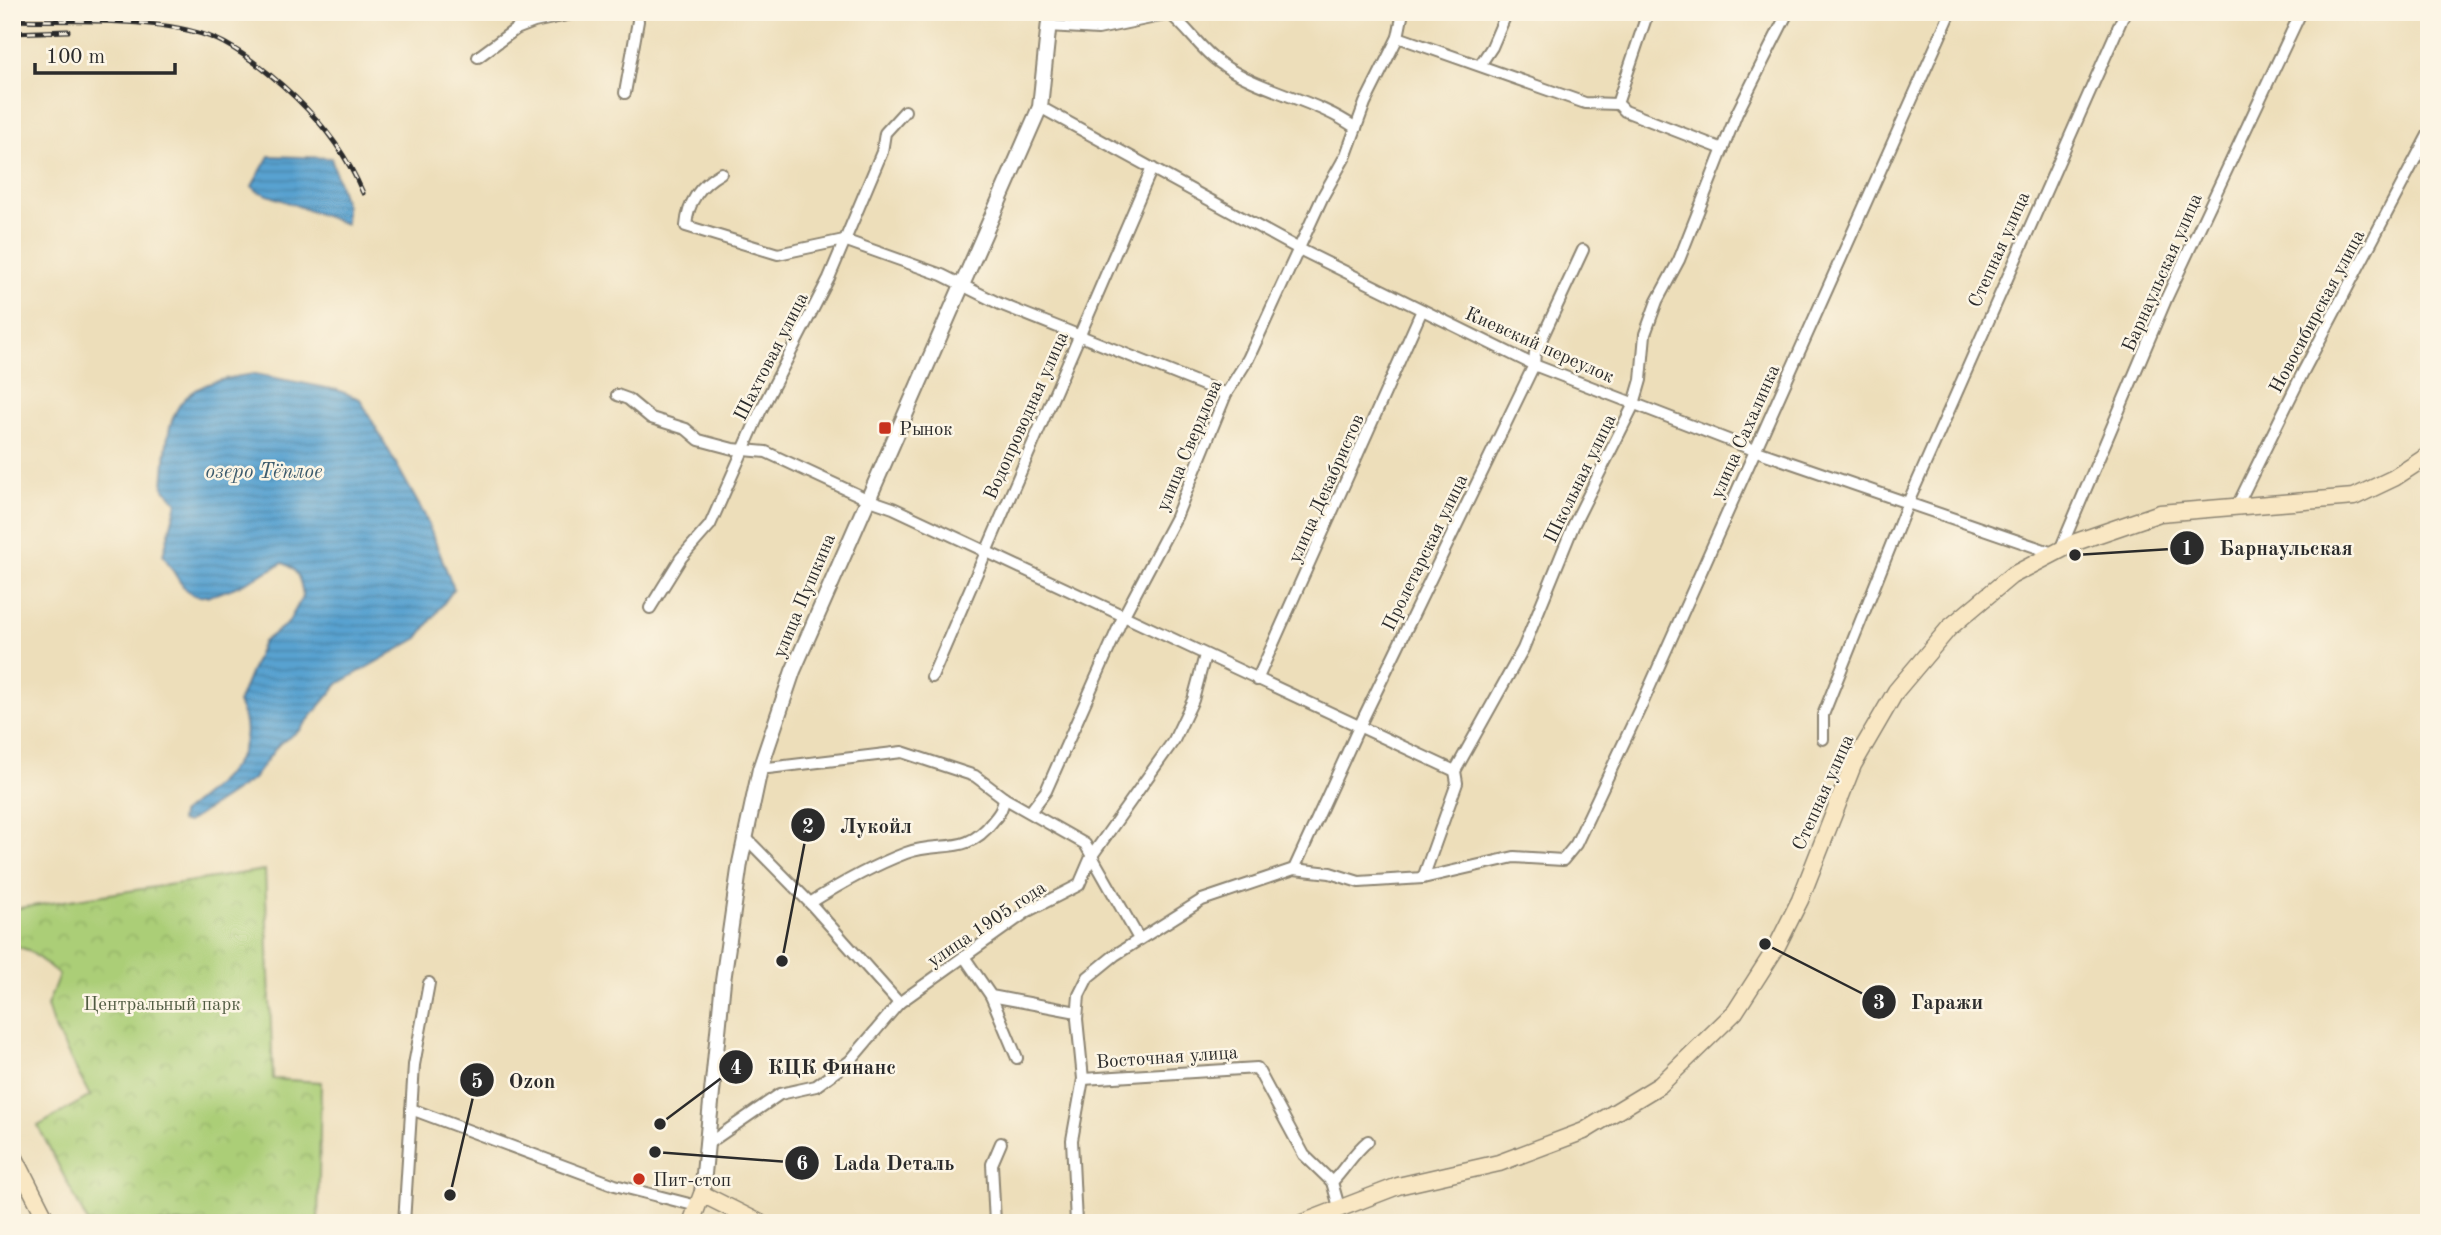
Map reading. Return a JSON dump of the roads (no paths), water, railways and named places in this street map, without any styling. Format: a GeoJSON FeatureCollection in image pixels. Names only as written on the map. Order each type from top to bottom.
{"type":"FeatureCollection","features":[{"type":"Feature","properties":{"kind":"main road","name":"Степная улица"},"geometry":{"type":"LineString","coordinates":[[1302,1223],[1398,1186],[1499,1163],[1535,1150],[1584,1131],[1660,1085],[1735,1012],[1776,948],[1800,900],[1853,765],[1896,691],[1949,628],[2011,576],[2056,551],[2160,513],[2354,497],[2394,478],[2429,455]]}},
{"type":"Feature","properties":{"kind":"main road"},"geometry":{"type":"LineString","coordinates":[[12,1152],[48,1223]]}},
{"type":"Feature","properties":{"kind":"main road","name":"улица Пушкина"},"geometry":{"type":"LineString","coordinates":[[691,1223],[699,1200]]}},
{"type":"Feature","properties":{"kind":"main road"},"geometry":{"type":"LineString","coordinates":[[699,1200],[760,1223]]}},
{"type":"Feature","properties":{"kind":"street"},"geometry":{"type":"LineString","coordinates":[[478,57],[516,29],[534,22],[581,12]]}},
{"type":"Feature","properties":{"kind":"street"},"geometry":{"type":"LineString","coordinates":[[625,93],[638,21],[636,12]]}},
{"type":"Feature","properties":{"kind":"street","name":"улица Свердлова"},"geometry":{"type":"LineString","coordinates":[[1030,812],[1046,791],[1123,617],[1176,517],[1226,394],[1248,359],[1398,37],[1403,12]]}},
{"type":"Feature","properties":{"kind":"street"},"geometry":{"type":"LineString","coordinates":[[1480,65],[1492,47],[1507,12]]}},
{"type":"Feature","properties":{"kind":"street"},"geometry":{"type":"LineString","coordinates":[[1617,104],[1648,12]]}},
{"type":"Feature","properties":{"kind":"street","name":"Школьная улица"},"geometry":{"type":"LineString","coordinates":[[1423,878],[1457,783],[1455,772],[1523,649],[1574,524],[1634,404],[1642,380],[1645,334],[1679,260],[1737,113],[1788,12]]}},
{"type":"Feature","properties":{"kind":"street","name":"улица Сахалинка"},"geometry":{"type":"LineString","coordinates":[[1423,878],[1514,858],[1563,860],[1576,844],[1642,704],[1951,12]]}},
{"type":"Feature","properties":{"kind":"street","name":"Степная улица"},"geometry":{"type":"LineString","coordinates":[[1823,738],[1823,715],[1907,505],[2126,12]]}},
{"type":"Feature","properties":{"kind":"street","name":"Барнаульская улица"},"geometry":{"type":"LineString","coordinates":[[2056,551],[2167,297],[2301,12]]}},
{"type":"Feature","properties":{"kind":"street"},"geometry":{"type":"LineString","coordinates":[[1049,19],[1098,29],[1170,14],[1219,63],[1245,78],[1339,116],[1356,128]]}},
{"type":"Feature","properties":{"kind":"street","name":"улица Пушкина"},"geometry":{"type":"LineString","coordinates":[[699,1200],[723,981],[760,769],[793,671],[1041,107],[1049,19]]}},
{"type":"Feature","properties":{"kind":"street"},"geometry":{"type":"LineString","coordinates":[[1398,37],[1585,103],[1617,104],[1625,111],[1723,149]]}},
{"type":"Feature","properties":{"kind":"street","name":"Киевский переулок"},"geometry":{"type":"LineString","coordinates":[[1041,107],[1299,249],[1534,365],[1754,450],[1907,505],[2056,551]]}},
{"type":"Feature","properties":{"kind":"street","name":"Шахтовая улица"},"geometry":{"type":"LineString","coordinates":[[650,608],[681,558],[710,524],[743,450],[829,278],[882,152],[885,133],[905,111]]}},
{"type":"Feature","properties":{"kind":"street","name":"Новосибирская улица"},"geometry":{"type":"LineString","coordinates":[[2237,506],[2303,372],[2429,133]]}},
{"type":"Feature","properties":{"kind":"street","name":"Водопроводная улица"},"geometry":{"type":"LineString","coordinates":[[932,677],[1152,168]]}},
{"type":"Feature","properties":{"kind":"street"},"geometry":{"type":"LineString","coordinates":[[720,173],[703,184],[687,212],[686,226],[778,254],[844,240],[942,275],[1000,304],[1226,394]]}},
{"type":"Feature","properties":{"kind":"street","name":"Пролетарская улица"},"geometry":{"type":"LineString","coordinates":[[1294,869],[1359,727],[1534,365],[1535,353],[1583,250]]}},
{"type":"Feature","properties":{"kind":"street","name":"улица Декабристов"},"geometry":{"type":"LineString","coordinates":[[1257,680],[1422,310]]}},
{"type":"Feature","properties":{"kind":"street"},"geometry":{"type":"LineString","coordinates":[[617,395],[628,399],[651,418],[686,429],[699,440],[766,452],[867,499],[893,508],[1455,772]]}},
{"type":"Feature","properties":{"kind":"street","name":"улица 1905 года"},"geometry":{"type":"LineString","coordinates":[[706,1145],[780,1094],[816,1086],[850,1061],[899,1003],[1028,911],[1079,885],[1091,858],[1174,740],[1193,700],[1205,655]]}},
{"type":"Feature","properties":{"kind":"street"},"geometry":{"type":"LineString","coordinates":[[760,769],[902,752],[975,776],[1004,798],[1085,844],[1139,939]]}},
{"type":"Feature","properties":{"kind":"street"},"geometry":{"type":"LineString","coordinates":[[810,903],[840,884],[908,852],[958,846],[982,836],[1003,808],[1004,798]]}},
{"type":"Feature","properties":{"kind":"street"},"geometry":{"type":"LineString","coordinates":[[746,838],[810,903],[899,1003]]}},
{"type":"Feature","properties":{"kind":"street"},"geometry":{"type":"LineString","coordinates":[[1076,1223],[1072,1140],[1075,1108],[1083,1079],[1077,1016],[1079,995],[1088,977],[1139,939],[1202,900],[1294,869],[1331,873],[1359,882],[1423,878]]}},
{"type":"Feature","properties":{"kind":"street"},"geometry":{"type":"LineString","coordinates":[[965,958],[991,996],[1017,1058]]}},
{"type":"Feature","properties":{"kind":"street"},"geometry":{"type":"LineString","coordinates":[[404,1223],[414,1065],[429,984]]}},
{"type":"Feature","properties":{"kind":"street"},"geometry":{"type":"LineString","coordinates":[[991,996],[1077,1016]]}},
{"type":"Feature","properties":{"kind":"street","name":"Восточная улица"},"geometry":{"type":"LineString","coordinates":[[1083,1079],[1256,1068],[1304,1155],[1332,1182]]}},
{"type":"Feature","properties":{"kind":"street"},"geometry":{"type":"LineString","coordinates":[[411,1109],[615,1185],[699,1200]]}},
{"type":"Feature","properties":{"kind":"street"},"geometry":{"type":"LineString","coordinates":[[1339,1208],[1332,1182],[1354,1152],[1368,1141]]}},
{"type":"Feature","properties":{"kind":"street"},"geometry":{"type":"LineString","coordinates":[[995,1223],[992,1164],[1000,1143]]}},
{"type":"Feature","properties":{"kind":"water"},"geometry":{"type":"Polygon","coordinates":[[[269,156],[331,158],[346,207],[346,224],[257,191],[252,186],[269,156]]]}},
{"type":"Feature","properties":{"kind":"water","name":"озеро Тёплое"},"geometry":{"type":"Polygon","coordinates":[[[255,374],[337,390],[360,399],[424,514],[454,589],[418,638],[338,684],[300,730],[279,744],[253,779],[187,823],[180,821],[181,814],[222,780],[241,753],[245,738],[245,721],[238,703],[263,642],[288,623],[303,596],[295,572],[283,563],[224,591],[211,595],[192,594],[180,582],[163,555],[177,503],[163,487],[168,438],[179,405],[190,394],[206,385],[255,374]]]}},
{"type":"Feature","properties":{"kind":"railway"},"geometry":{"type":"LineString","coordinates":[[12,20],[150,24],[202,34],[224,43],[262,68],[307,109],[326,130],[363,193]]}},
{"type":"Feature","properties":{"kind":"railway"},"geometry":{"type":"LineString","coordinates":[[12,33],[68,31]]}},
{"type":"Feature","properties":{"kind":"place","name":"Рынок"},"geometry":{"type":"Point","coordinates":[885,428]}},
{"type":"Feature","properties":{"kind":"place","name":"Барнаульская"},"geometry":{"type":"Point","coordinates":[2075,555]}},
{"type":"Feature","properties":{"kind":"place","name":"Гаражи"},"geometry":{"type":"Point","coordinates":[1765,944]}},
{"type":"Feature","properties":{"kind":"place","name":"Лукойл"},"geometry":{"type":"Point","coordinates":[782,961]}},
{"type":"Feature","properties":{"kind":"place","name":"КЦК Финанс"},"geometry":{"type":"Point","coordinates":[660,1124]}},
{"type":"Feature","properties":{"kind":"place","name":"Lada Dеталь"},"geometry":{"type":"Point","coordinates":[655,1152]}},
{"type":"Feature","properties":{"kind":"place","name":"Пит-стоп"},"geometry":{"type":"Point","coordinates":[639,1179]}},
{"type":"Feature","properties":{"kind":"place","name":"Ozon"},"geometry":{"type":"Point","coordinates":[450,1195]}},
{"type":"Feature","properties":{"kind":"park label","name":"Центральный парк"},"geometry":{"type":"Point","coordinates":[162,1003]}}]}
